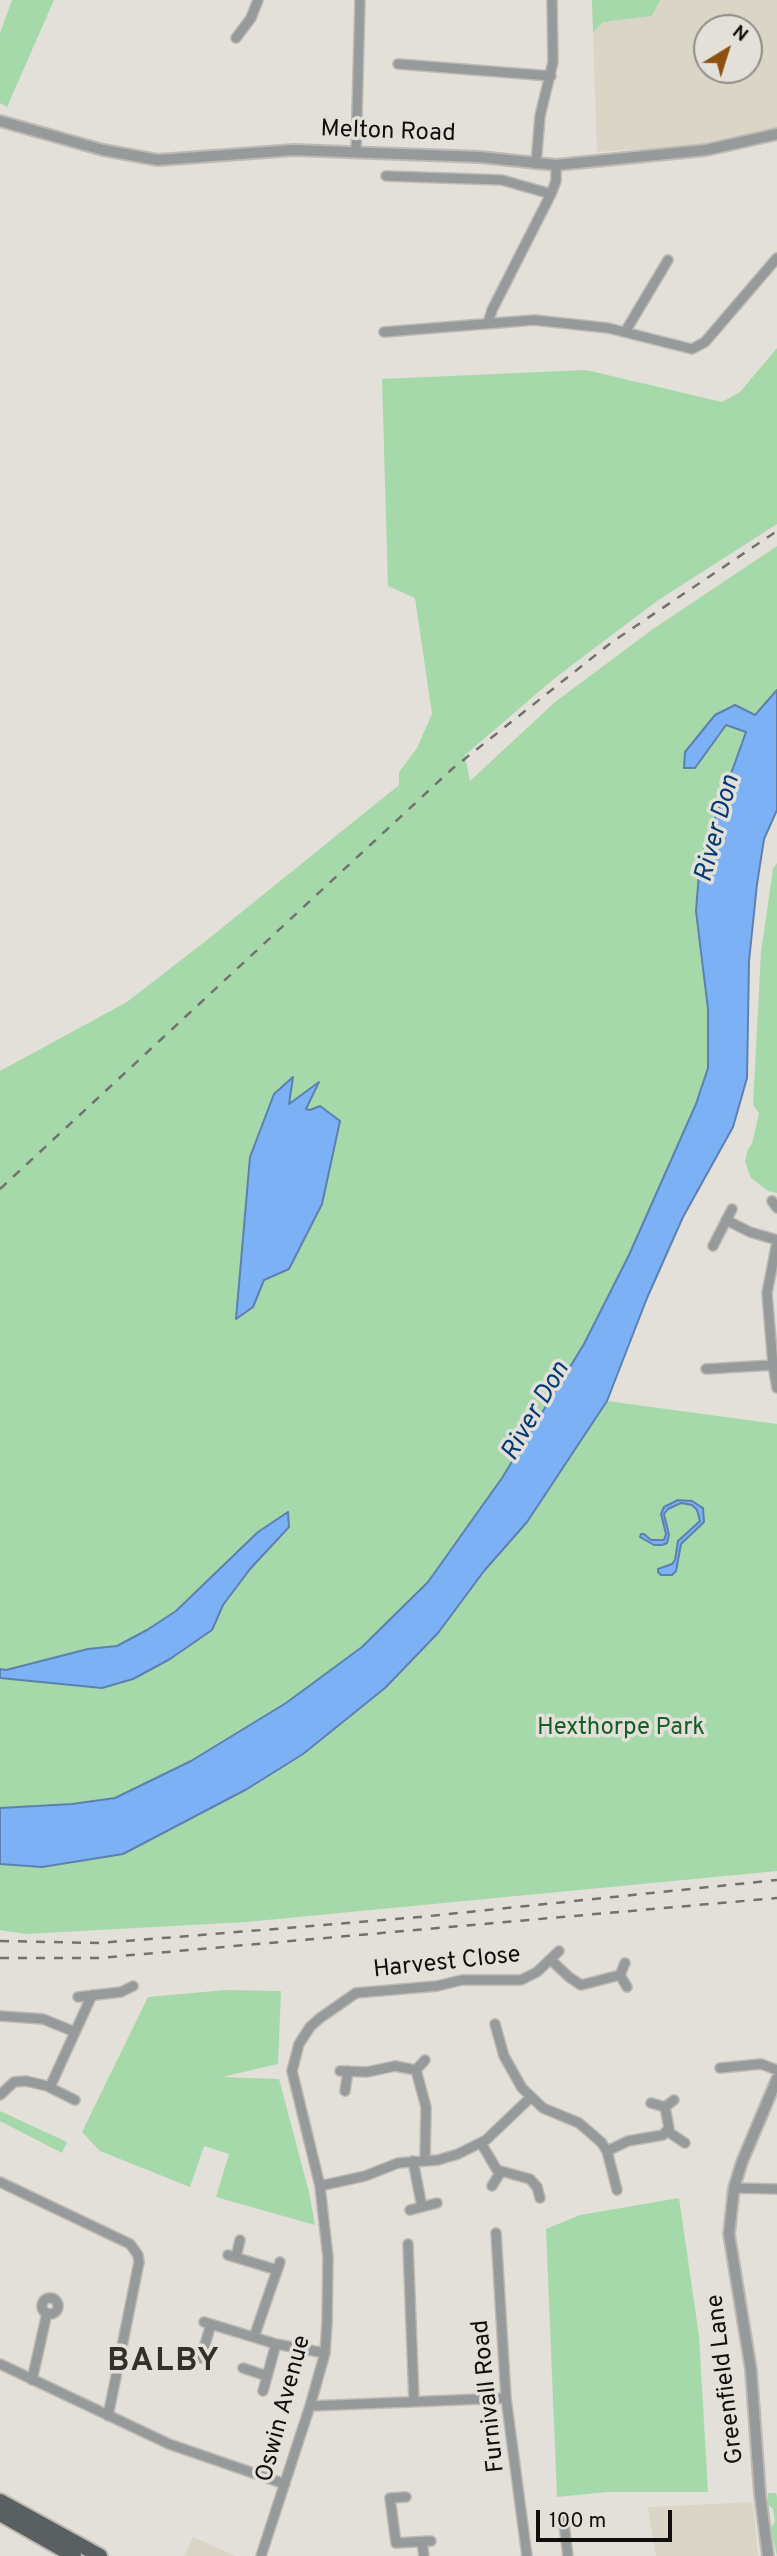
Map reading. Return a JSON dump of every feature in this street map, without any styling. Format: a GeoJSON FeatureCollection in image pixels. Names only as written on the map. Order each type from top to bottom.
{"type":"FeatureCollection","features":[{"type":"Feature","properties":{"kind":"main road"},"geometry":{"type":"LineString","coordinates":[[0,2501],[100,2556]]}},
{"type":"Feature","properties":{"kind":"main road"},"geometry":{"type":"LineString","coordinates":[[0,2514],[67,2554]]}},
{"type":"Feature","properties":{"kind":"street"},"geometry":{"type":"LineString","coordinates":[[236,38],[251,18],[258,0]]}},
{"type":"Feature","properties":{"kind":"street"},"geometry":{"type":"LineString","coordinates":[[356,152],[360,0]]}},
{"type":"Feature","properties":{"kind":"street"},"geometry":{"type":"LineString","coordinates":[[536,164],[540,116],[551,76],[552,0]]}},
{"type":"Feature","properties":{"kind":"street"},"geometry":{"type":"LineString","coordinates":[[398,64],[551,76]]}},
{"type":"Feature","properties":{"kind":"street","name":"Melton Road"},"geometry":{"type":"LineString","coordinates":[[0,121],[139,158],[197,158],[268,150],[480,157],[556,165],[706,150],[777,134]]}},
{"type":"Feature","properties":{"kind":"street"},"geometry":{"type":"LineString","coordinates":[[488,323],[492,310],[551,194],[556,181],[556,165]]}},
{"type":"Feature","properties":{"kind":"street","name":"Melton Road"},"geometry":{"type":"LineString","coordinates":[[386,176],[502,180],[551,194]]}},
{"type":"Feature","properties":{"kind":"street"},"geometry":{"type":"LineString","coordinates":[[384,332],[534,320],[625,332],[692,349],[699,347],[777,258]]}},
{"type":"Feature","properties":{"kind":"street"},"geometry":{"type":"LineString","coordinates":[[625,332],[668,260]]}},
{"type":"Feature","properties":{"kind":"street"},"geometry":{"type":"LineString","coordinates":[[713,1246],[732,1209]]}},
{"type":"Feature","properties":{"kind":"street"},"geometry":{"type":"LineString","coordinates":[[726,1220],[777,1241],[767,1293],[777,1388]]}},
{"type":"Feature","properties":{"kind":"street"},"geometry":{"type":"LineString","coordinates":[[706,1369],[773,1365]]}},
{"type":"Feature","properties":{"kind":"street","name":"Harvest Close"},"geometry":{"type":"LineString","coordinates":[[320,2186],[292,2071],[295,2052],[310,2027],[356,1993],[437,1986],[462,1980],[521,1980],[537,1972],[559,1951]]}},
{"type":"Feature","properties":{"kind":"street","name":"Harvest Close"},"geometry":{"type":"LineString","coordinates":[[551,1959],[569,1978],[581,1985],[620,1976]]}},
{"type":"Feature","properties":{"kind":"street"},"geometry":{"type":"LineString","coordinates":[[625,1964],[620,1976],[627,1987]]}},
{"type":"Feature","properties":{"kind":"street"},"geometry":{"type":"LineString","coordinates":[[78,1997],[121,1992],[133,1986]]}},
{"type":"Feature","properties":{"kind":"street"},"geometry":{"type":"LineString","coordinates":[[50,2087],[92,1995]]}},
{"type":"Feature","properties":{"kind":"street"},"geometry":{"type":"LineString","coordinates":[[0,2016],[43,2020],[75,2032]]}},
{"type":"Feature","properties":{"kind":"street"},"geometry":{"type":"LineString","coordinates":[[495,2024],[512,2071],[530,2098],[543,2108],[579,2123],[592,2133],[607,2151],[617,2190]]}},
{"type":"Feature","properties":{"kind":"street"},"geometry":{"type":"LineString","coordinates":[[500,2042],[513,2039]]}},
{"type":"Feature","properties":{"kind":"street"},"geometry":{"type":"LineString","coordinates":[[416,2070],[425,2060]]}},
{"type":"Feature","properties":{"kind":"street"},"geometry":{"type":"LineString","coordinates":[[720,2068],[761,2064],[777,2070]]}},
{"type":"Feature","properties":{"kind":"street"},"geometry":{"type":"LineString","coordinates":[[345,2091],[344,2071],[367,2072],[395,2066],[416,2070]]}},
{"type":"Feature","properties":{"kind":"street"},"geometry":{"type":"LineString","coordinates":[[416,2070],[426,2107],[425,2161]]}},
{"type":"Feature","properties":{"kind":"street","name":"Greenfield Lane"},"geometry":{"type":"LineString","coordinates":[[768,2556],[760,2494],[751,2370],[729,2234],[734,2189],[742,2162],[777,2079]]}},
{"type":"Feature","properties":{"kind":"street"},"geometry":{"type":"LineString","coordinates":[[0,2095],[14,2082],[26,2081],[50,2087],[75,2100]]}},
{"type":"Feature","properties":{"kind":"street"},"geometry":{"type":"LineString","coordinates":[[320,2186],[365,2176],[398,2162],[448,2158],[481,2143],[530,2098]]}},
{"type":"Feature","properties":{"kind":"street"},"geometry":{"type":"LineString","coordinates":[[665,2107],[674,2100]]}},
{"type":"Feature","properties":{"kind":"street"},"geometry":{"type":"LineString","coordinates":[[651,2103],[665,2107]]}},
{"type":"Feature","properties":{"kind":"street"},"geometry":{"type":"LineString","coordinates":[[607,2151],[628,2141],[657,2137],[667,2132],[669,2128],[665,2107]]}},
{"type":"Feature","properties":{"kind":"street"},"geometry":{"type":"LineString","coordinates":[[667,2132],[685,2143]]}},
{"type":"Feature","properties":{"kind":"street"},"geometry":{"type":"LineString","coordinates":[[481,2143],[500,2173],[530,2179],[537,2187],[540,2198]]}},
{"type":"Feature","properties":{"kind":"street"},"geometry":{"type":"LineString","coordinates":[[413,2161],[422,2207]]}},
{"type":"Feature","properties":{"kind":"street"},"geometry":{"type":"LineString","coordinates":[[492,2186],[500,2173]]}},
{"type":"Feature","properties":{"kind":"street"},"geometry":{"type":"LineString","coordinates":[[0,2182],[130,2244],[138,2255],[139,2262],[108,2416]]}},
{"type":"Feature","properties":{"kind":"street","name":"Oswin Avenue"},"geometry":{"type":"LineString","coordinates":[[261,2556],[325,2353],[328,2258],[320,2186]]}},
{"type":"Feature","properties":{"kind":"street"},"geometry":{"type":"LineString","coordinates":[[734,2189],[777,2189]]}},
{"type":"Feature","properties":{"kind":"street"},"geometry":{"type":"LineString","coordinates":[[410,2210],[437,2203]]}},
{"type":"Feature","properties":{"kind":"street","name":"Furnivall Road"},"geometry":{"type":"LineString","coordinates":[[496,2233],[506,2398],[527,2556]]}},
{"type":"Feature","properties":{"kind":"street"},"geometry":{"type":"LineString","coordinates":[[240,2240],[232,2256],[278,2266],[254,2337]]}},
{"type":"Feature","properties":{"kind":"street"},"geometry":{"type":"LineString","coordinates":[[408,2244],[414,2401]]}},
{"type":"Feature","properties":{"kind":"street"},"geometry":{"type":"LineString","coordinates":[[32,2380],[47,2313]]}},
{"type":"Feature","properties":{"kind":"street"},"geometry":{"type":"LineString","coordinates":[[201,2358],[207,2323],[276,2344],[325,2353]]}},
{"type":"Feature","properties":{"kind":"street"},"geometry":{"type":"LineString","coordinates":[[263,2391],[276,2344]]}},
{"type":"Feature","properties":{"kind":"street"},"geometry":{"type":"LineString","coordinates":[[0,2364],[169,2444],[285,2484]]}},
{"type":"Feature","properties":{"kind":"street"},"geometry":{"type":"LineString","coordinates":[[243,2368],[267,2376]]}},
{"type":"Feature","properties":{"kind":"street"},"geometry":{"type":"LineString","coordinates":[[310,2406],[506,2398]]}},
{"type":"Feature","properties":{"kind":"street"},"geometry":{"type":"LineString","coordinates":[[406,2497],[390,2498],[396,2543],[427,2541],[424,2556]]}},
{"type":"Feature","properties":{"kind":"street"},"geometry":{"type":"LineString","coordinates":[[563,2516],[568,2556]]}},
{"type":"Feature","properties":{"kind":"shaded area"},"geometry":{"type":"Polygon","coordinates":[[[660,0],[777,0],[777,129],[689,146],[597,152],[593,33],[603,22],[652,16],[660,0]]]}},
{"type":"Feature","properties":{"kind":"shaded area"},"geometry":{"type":"Polygon","coordinates":[[[753,2502],[758,2556],[656,2556],[648,2507],[753,2502]]]}},
{"type":"Feature","properties":{"kind":"shaded area"},"geometry":{"type":"Polygon","coordinates":[[[193,2537],[236,2556],[184,2556],[193,2537]]]}},
{"type":"Feature","properties":{"kind":"green space"},"geometry":{"type":"Polygon","coordinates":[[[12,0],[54,0],[7,107],[0,103],[0,33],[12,0]]]}},
{"type":"Feature","properties":{"kind":"green space"},"geometry":{"type":"Polygon","coordinates":[[[592,0],[660,0],[652,16],[603,22],[593,33],[592,0]]]}},
{"type":"Feature","properties":{"kind":"green space"},"geometry":{"type":"Polygon","coordinates":[[[777,348],[777,524],[657,601],[555,678],[465,755],[470,781],[555,702],[653,629],[777,546],[777,690],[755,715],[726,725],[747,732],[700,860],[696,911],[708,1009],[708,1068],[696,1104],[629,1255],[584,1344],[502,1478],[428,1582],[362,1647],[286,1703],[191,1761],[115,1798],[72,1804],[0,1808],[0,1071],[127,1002],[399,785],[399,772],[417,748],[432,714],[415,598],[388,586],[382,379],[586,370],[722,402],[740,392],[777,348]],[[318,1084],[288,1105],[274,1094],[264,1280],[289,1269],[310,1110],[305,1109],[318,1084]]]}},
{"type":"Feature","properties":{"kind":"green space"},"geometry":{"type":"Polygon","coordinates":[[[777,863],[777,1193],[768,1191],[751,1178],[745,1162],[759,1113],[753,1105],[761,952],[773,869],[777,863]]]}},
{"type":"Feature","properties":{"kind":"green space","name":"Hexthorpe Park"},"geometry":{"type":"Polygon","coordinates":[[[607,1401],[777,1424],[777,1871],[246,1922],[26,1934],[0,1930],[0,1864],[43,1867],[177,1826],[247,1789],[305,1752],[385,1688],[527,1522],[607,1401]]]}},
{"type":"Feature","properties":{"kind":"green space"},"geometry":{"type":"Polygon","coordinates":[[[225,1990],[281,1991],[278,2064],[222,2077],[279,2079],[315,2225],[216,2197],[229,2154],[204,2146],[190,2187],[100,2151],[82,2132],[148,1997],[225,1990]]]}},
{"type":"Feature","properties":{"kind":"green space"},"geometry":{"type":"Polygon","coordinates":[[[0,2111],[67,2142],[62,2153],[0,2121],[0,2111]]]}},
{"type":"Feature","properties":{"kind":"green space"},"geometry":{"type":"Polygon","coordinates":[[[679,2198],[699,2336],[708,2492],[607,2492],[557,2497],[546,2229],[580,2215],[679,2198]]]}},
{"type":"Feature","properties":{"kind":"green space"},"geometry":{"type":"Polygon","coordinates":[[[768,2493],[776,2493],[777,2497],[777,2556],[771,2528],[775,2521],[773,2509],[768,2505],[768,2493]]]}},
{"type":"Feature","properties":{"kind":"water","name":"River Don"},"geometry":{"type":"Polygon","coordinates":[[[777,690],[777,810],[764,839],[757,884],[749,961],[747,1078],[733,1127],[683,1217],[647,1298],[607,1401],[527,1522],[484,1571],[438,1633],[385,1688],[303,1754],[247,1789],[123,1854],[42,1867],[0,1864],[0,1808],[72,1804],[115,1798],[191,1761],[286,1703],[362,1647],[428,1582],[502,1478],[584,1344],[629,1255],[696,1104],[708,1068],[708,1009],[696,911],[700,860],[746,732],[726,725],[695,768],[684,768],[685,752],[715,715],[735,705],[755,715],[777,690]]]}},
{"type":"Feature","properties":{"kind":"water"},"geometry":{"type":"Polygon","coordinates":[[[293,1077],[289,1104],[319,1082],[306,1109],[320,1106],[340,1121],[322,1204],[289,1269],[264,1280],[253,1307],[236,1319],[250,1157],[274,1094],[293,1077]]]}},
{"type":"Feature","properties":{"kind":"water"},"geometry":{"type":"Polygon","coordinates":[[[678,1500],[692,1501],[703,1508],[704,1522],[681,1544],[676,1571],[672,1575],[661,1575],[658,1569],[672,1564],[675,1560],[678,1541],[700,1521],[697,1510],[692,1505],[681,1503],[668,1509],[664,1514],[669,1535],[667,1543],[654,1545],[640,1537],[644,1534],[651,1540],[664,1540],[666,1534],[661,1514],[664,1507],[678,1500]]]}},
{"type":"Feature","properties":{"kind":"water"},"geometry":{"type":"Polygon","coordinates":[[[288,1512],[289,1527],[250,1569],[223,1605],[212,1630],[170,1659],[133,1679],[102,1688],[0,1678],[0,1669],[6,1670],[88,1649],[117,1646],[147,1630],[176,1611],[258,1532],[288,1512]]]}},
{"type":"Feature","properties":{"kind":"railway"},"geometry":{"type":"LineString","coordinates":[[0,1189],[452,769],[612,642],[777,531]]}},
{"type":"Feature","properties":{"kind":"railway"},"geometry":{"type":"LineString","coordinates":[[0,1941],[99,1943],[189,1936],[420,1917],[777,1880]]}},
{"type":"Feature","properties":{"kind":"railway"},"geometry":{"type":"LineString","coordinates":[[0,1958],[99,1958],[777,1898]]}},
{"type":"Feature","properties":{"kind":"district","name":"BALBY"},"geometry":{"type":"Point","coordinates":[164,2364]}}]}
